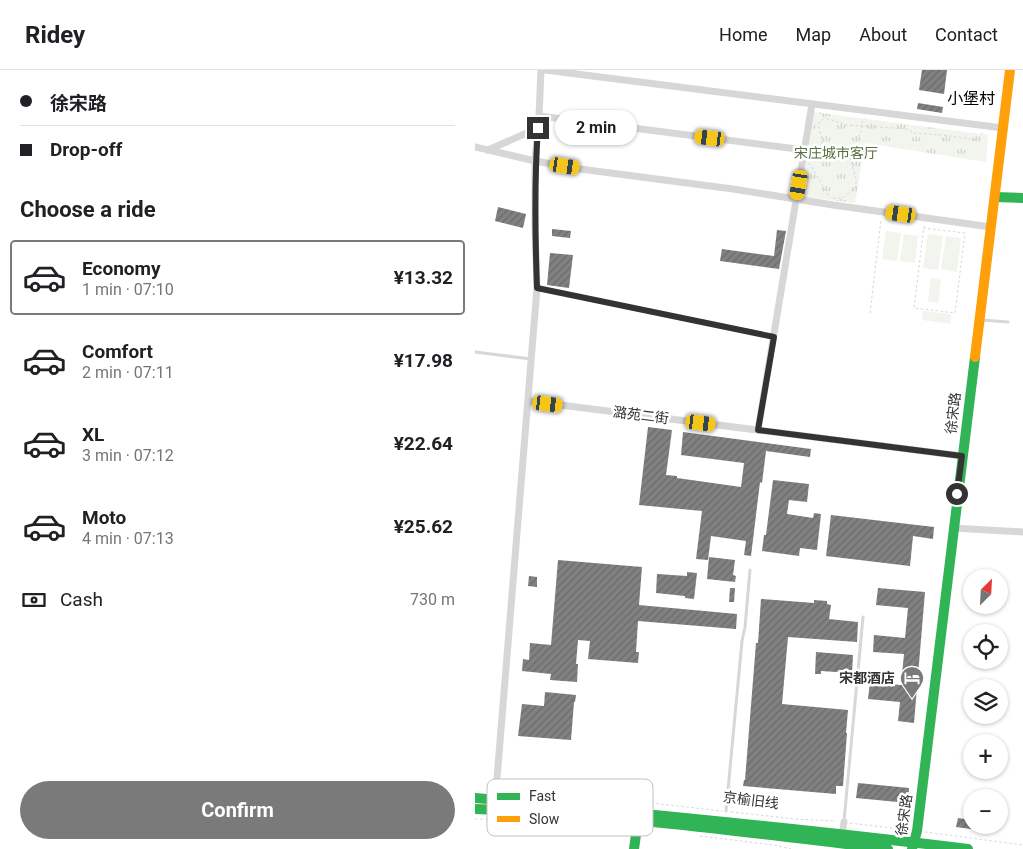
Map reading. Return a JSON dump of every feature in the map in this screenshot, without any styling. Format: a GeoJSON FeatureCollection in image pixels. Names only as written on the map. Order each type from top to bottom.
{"type":"FeatureCollection","features":[{"type":"Feature","properties":{"kind":"main road","name":"徐宋路"},"geometry":{"type":"LineString","coordinates":[[913,846],[917,831],[1010,70]]}},
{"type":"Feature","properties":{"kind":"main road"},"geometry":{"type":"LineString","coordinates":[[995,197],[1023,198]]}},
{"type":"Feature","properties":{"kind":"main road","name":"京榆旧线"},"geometry":{"type":"LineString","coordinates":[[475,809],[487,804]]}},
{"type":"Feature","properties":{"kind":"main road","name":"京榆旧线"},"geometry":{"type":"LineString","coordinates":[[653,815],[842,834],[913,846],[968,849]]}},
{"type":"Feature","properties":{"kind":"main road","name":"京榆旧线"},"geometry":{"type":"LineString","coordinates":[[653,822],[887,849]]}},
{"type":"Feature","properties":{"kind":"main road"},"geometry":{"type":"LineString","coordinates":[[634,849],[636,836]]}},
{"type":"Feature","properties":{"kind":"street"},"geometry":{"type":"LineString","coordinates":[[497,779],[537,288],[535,161],[543,70],[1003,128]]}},
{"type":"Feature","properties":{"kind":"street"},"geometry":{"type":"LineString","coordinates":[[758,430],[812,104]]}},
{"type":"Feature","properties":{"kind":"street"},"geometry":{"type":"LineString","coordinates":[[539,116],[804,154]]}},
{"type":"Feature","properties":{"kind":"street"},"geometry":{"type":"LineString","coordinates":[[488,150],[538,128]]}},
{"type":"Feature","properties":{"kind":"street"},"geometry":{"type":"LineString","coordinates":[[475,147],[580,169],[733,189],[991,227]]}},
{"type":"Feature","properties":{"kind":"street","name":"潞苑二街"},"geometry":{"type":"LineString","coordinates":[[529,401],[962,456]]}},
{"type":"Feature","properties":{"kind":"street"},"geometry":{"type":"LineString","coordinates":[[953,528],[1023,532]]}},
{"type":"Feature","properties":{"kind":"street"},"geometry":{"type":"LineString","coordinates":[[842,834],[844,822]]}},
{"type":"Feature","properties":{"kind":"lane"},"geometry":{"type":"LineString","coordinates":[[537,288],[774,337]]}},
{"type":"Feature","properties":{"kind":"lane"},"geometry":{"type":"LineString","coordinates":[[979,319],[1009,322]]}},
{"type":"Feature","properties":{"kind":"lane"},"geometry":{"type":"LineString","coordinates":[[475,352],[532,359]]}},
{"type":"Feature","properties":{"kind":"lane"},"geometry":{"type":"LineString","coordinates":[[726,811],[750,570]]}},
{"type":"Feature","properties":{"kind":"lane"},"geometry":{"type":"LineString","coordinates":[[844,822],[863,617]]}},
{"type":"Feature","properties":{"kind":"path"},"geometry":{"type":"LineString","coordinates":[[812,104],[825,118],[861,126],[907,129],[913,134],[943,134],[977,140],[989,126]]}},
{"type":"Feature","properties":{"kind":"path"},"geometry":{"type":"LineString","coordinates":[[804,154],[830,198],[842,198],[856,187],[856,179],[849,155],[862,130],[862,122],[870,111]]}},
{"type":"Feature","properties":{"kind":"path"},"geometry":{"type":"LineString","coordinates":[[804,154],[811,156],[822,148],[818,124],[825,118]]}},
{"type":"Feature","properties":{"kind":"path"},"geometry":{"type":"LineString","coordinates":[[870,313],[882,212]]}},
{"type":"Feature","properties":{"kind":"path"},"geometry":{"type":"LineString","coordinates":[[923,228],[965,233],[955,313],[914,308],[923,228],[925,218]]}},
{"type":"Feature","properties":{"kind":"path","name":"京榆旧线"},"geometry":{"type":"LineString","coordinates":[[653,803],[796,819],[844,822],[1023,845]]}},
{"type":"Feature","properties":{"kind":"green space","name":"宋庄城市客厅"},"geometry":{"type":"Polygon","coordinates":[[[814,112],[988,135],[986,162],[865,143],[855,203],[804,197],[802,192],[814,112]]]}},
{"type":"Feature","properties":{"kind":"green space"},"geometry":{"type":"Polygon","coordinates":[[[886,231],[901,233],[897,261],[882,259],[886,231]]]}},
{"type":"Feature","properties":{"kind":"green space"},"geometry":{"type":"Polygon","coordinates":[[[904,234],[918,236],[915,263],[900,261],[904,234]]]}},
{"type":"Feature","properties":{"kind":"green space"},"geometry":{"type":"Polygon","coordinates":[[[928,234],[943,236],[938,270],[923,268],[928,234]]]}},
{"type":"Feature","properties":{"kind":"green space"},"geometry":{"type":"Polygon","coordinates":[[[946,236],[961,238],[957,272],[941,269],[946,236]]]}},
{"type":"Feature","properties":{"kind":"green space"},"geometry":{"type":"Polygon","coordinates":[[[931,278],[941,280],[938,303],[928,301],[931,278]]]}},
{"type":"Feature","properties":{"kind":"green space"},"geometry":{"type":"Polygon","coordinates":[[[923,311],[951,314],[951,324],[922,320],[923,311]]]}},
{"type":"Feature","properties":{"kind":"building"},"geometry":{"type":"Polygon","coordinates":[[[922,70],[947,70],[944,94],[919,90],[922,70]]]}},
{"type":"Feature","properties":{"kind":"building"},"geometry":{"type":"Polygon","coordinates":[[[918,103],[943,107],[942,113],[917,109],[918,103]]]}},
{"type":"Feature","properties":{"kind":"building"},"geometry":{"type":"Polygon","coordinates":[[[498,207],[526,214],[523,228],[495,221],[498,207]]]}},
{"type":"Feature","properties":{"kind":"building"},"geometry":{"type":"Polygon","coordinates":[[[552,229],[571,231],[570,238],[552,236],[552,229]]]}},
{"type":"Feature","properties":{"kind":"building"},"geometry":{"type":"Polygon","coordinates":[[[777,230],[786,231],[779,269],[720,261],[722,249],[774,256],[777,230]]]}},
{"type":"Feature","properties":{"kind":"building"},"geometry":{"type":"Polygon","coordinates":[[[550,253],[573,255],[569,288],[547,285],[550,253]]]}},
{"type":"Feature","properties":{"kind":"building"},"geometry":{"type":"Polygon","coordinates":[[[648,427],[672,430],[666,475],[741,487],[744,463],[681,455],[683,432],[811,449],[810,457],[766,451],[762,483],[760,482],[751,556],[744,555],[746,541],[711,536],[708,560],[696,559],[702,511],[639,505],[648,427]]]}},
{"type":"Feature","properties":{"kind":"building"},"geometry":{"type":"Polygon","coordinates":[[[773,480],[809,484],[807,502],[789,500],[787,514],[813,518],[814,513],[821,514],[817,550],[800,548],[799,556],[762,551],[764,535],[766,535],[773,480]]]}},
{"type":"Feature","properties":{"kind":"building"},"geometry":{"type":"Polygon","coordinates":[[[831,515],[934,527],[933,539],[913,536],[910,566],[826,556],[831,515]]]}},
{"type":"Feature","properties":{"kind":"building"},"geometry":{"type":"Polygon","coordinates":[[[709,557],[735,560],[733,575],[736,576],[735,582],[707,579],[709,557]]]}},
{"type":"Feature","properties":{"kind":"building"},"geometry":{"type":"Polygon","coordinates":[[[558,560],[642,567],[639,605],[737,614],[736,629],[638,621],[636,652],[639,652],[638,663],[588,659],[590,641],[578,640],[577,682],[550,680],[551,674],[522,671],[523,659],[529,660],[530,643],[551,645],[558,560]]]}},
{"type":"Feature","properties":{"kind":"building"},"geometry":{"type":"Polygon","coordinates":[[[687,572],[697,573],[694,599],[685,598],[685,596],[656,593],[657,574],[687,576],[687,572]]]}},
{"type":"Feature","properties":{"kind":"building"},"geometry":{"type":"Polygon","coordinates":[[[529,576],[537,577],[537,587],[528,586],[529,576]]]}},
{"type":"Feature","properties":{"kind":"building"},"geometry":{"type":"Polygon","coordinates":[[[730,588],[735,588],[734,602],[729,602],[730,588]]]}},
{"type":"Feature","properties":{"kind":"building"},"geometry":{"type":"Polygon","coordinates":[[[878,588],[925,592],[914,723],[898,721],[900,702],[868,699],[870,682],[901,685],[904,654],[873,652],[874,635],[905,638],[908,608],[876,605],[878,588]]]}},
{"type":"Feature","properties":{"kind":"building"},"geometry":{"type":"Polygon","coordinates":[[[761,599],[814,603],[814,600],[827,601],[827,604],[831,605],[829,619],[858,622],[857,642],[788,637],[782,704],[848,710],[843,786],[836,786],[836,794],[743,786],[761,599]]]}},
{"type":"Feature","properties":{"kind":"building"},"geometry":{"type":"Polygon","coordinates":[[[816,652],[853,655],[852,673],[821,671],[821,674],[815,674],[816,652]]]}},
{"type":"Feature","properties":{"kind":"building"},"geometry":{"type":"Polygon","coordinates":[[[545,692],[576,695],[571,740],[518,736],[522,704],[544,706],[545,692]]]}},
{"type":"Feature","properties":{"kind":"building"},"geometry":{"type":"Polygon","coordinates":[[[858,783],[909,788],[908,803],[856,798],[858,783]]]}},
{"type":"Feature","properties":{"kind":"building"},"geometry":{"type":"Polygon","coordinates":[[[958,818],[963,819],[963,828],[956,827],[958,818]]]}},
{"type":"Feature","properties":{"kind":"traffic: fast"},"geometry":{"type":"LineString","coordinates":[[995,197],[1023,198]]}},
{"type":"Feature","properties":{"kind":"traffic: fast"},"geometry":{"type":"LineString","coordinates":[[912,849],[917,831],[975,357]]}},
{"type":"Feature","properties":{"kind":"traffic: fast"},"geometry":{"type":"LineString","coordinates":[[475,798],[487,799]]}},
{"type":"Feature","properties":{"kind":"traffic: fast"},"geometry":{"type":"LineString","coordinates":[[475,809],[487,809]]}},
{"type":"Feature","properties":{"kind":"traffic: fast"},"geometry":{"type":"LineString","coordinates":[[653,815],[968,849]]}},
{"type":"Feature","properties":{"kind":"traffic: fast"},"geometry":{"type":"LineString","coordinates":[[653,822],[888,849]]}},
{"type":"Feature","properties":{"kind":"traffic: fast"},"geometry":{"type":"LineString","coordinates":[[634,849],[636,836]]}},
{"type":"Feature","properties":{"kind":"traffic: slow"},"geometry":{"type":"LineString","coordinates":[[975,357],[1010,70]]}},
{"type":"Feature","properties":{"kind":"place","name":"宋都酒店"},"geometry":{"type":"Point","coordinates":[912,699]}},
{"type":"Feature","properties":{"kind":"district","name":"小堡村"},"geometry":{"type":"Point","coordinates":[971,98]}},
{"type":"Feature","properties":{"kind":"route"},"geometry":{"type":"LineString","coordinates":[[538,128],[535,161],[537,288],[774,337],[758,430],[962,456],[957,494]]}}]}
